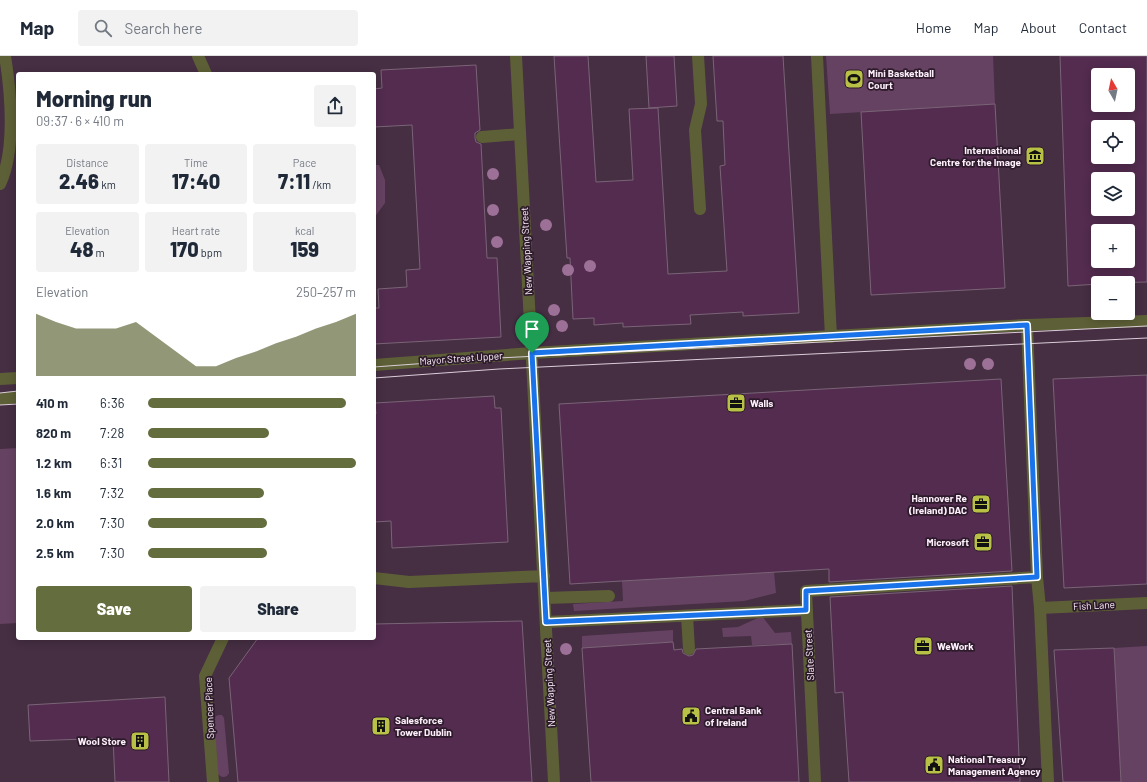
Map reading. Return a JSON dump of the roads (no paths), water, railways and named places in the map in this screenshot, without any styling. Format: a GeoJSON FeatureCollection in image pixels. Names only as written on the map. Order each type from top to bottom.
{"type":"FeatureCollection","features":[{"type":"Feature","properties":{"kind":"street"},"geometry":{"type":"LineString","coordinates":[[0,184],[8,159],[10,141],[10,113],[5,56]]}},
{"type":"Feature","properties":{"kind":"street"},"geometry":{"type":"LineString","coordinates":[[198,56],[205,72]]}},
{"type":"Feature","properties":{"kind":"street","name":"New Wapping Street"},"geometry":{"type":"LineString","coordinates":[[516,56],[554,782]]}},
{"type":"Feature","properties":{"kind":"street"},"geometry":{"type":"LineString","coordinates":[[698,56],[701,104],[695,130],[700,209]]}},
{"type":"Feature","properties":{"kind":"street"},"geometry":{"type":"LineString","coordinates":[[816,56],[831,337]]}},
{"type":"Feature","properties":{"kind":"street"},"geometry":{"type":"LineString","coordinates":[[482,137],[520,134]]}},
{"type":"Feature","properties":{"kind":"street","name":"Mayor Street Upper"},"geometry":{"type":"LineString","coordinates":[[376,365],[532,353],[1027,325],[1147,321]]}},
{"type":"Feature","properties":{"kind":"street"},"geometry":{"type":"LineString","coordinates":[[1027,325],[1037,577],[1040,608],[1048,782]]}},
{"type":"Feature","properties":{"kind":"street"},"geometry":{"type":"LineString","coordinates":[[0,379],[16,378]]}},
{"type":"Feature","properties":{"kind":"street"},"geometry":{"type":"LineString","coordinates":[[0,399],[16,397]]}},
{"type":"Feature","properties":{"kind":"street"},"geometry":{"type":"LineString","coordinates":[[376,578],[409,582],[544,576]]}},
{"type":"Feature","properties":{"kind":"street","name":"Slate Street"},"geometry":{"type":"LineString","coordinates":[[815,782],[806,591],[1037,577]]}},
{"type":"Feature","properties":{"kind":"street"},"geometry":{"type":"LineString","coordinates":[[545,598],[609,596]]}},
{"type":"Feature","properties":{"kind":"street","name":"Fish Lane"},"geometry":{"type":"LineString","coordinates":[[1040,608],[1147,602]]}},
{"type":"Feature","properties":{"kind":"street"},"geometry":{"type":"LineString","coordinates":[[546,622],[806,610]]}},
{"type":"Feature","properties":{"kind":"street"},"geometry":{"type":"LineString","coordinates":[[687,616],[689,649]]}},
{"type":"Feature","properties":{"kind":"street","name":"Spencer Place"},"geometry":{"type":"LineString","coordinates":[[213,782],[205,676],[222,640]]}},
{"type":"Feature","properties":{"kind":"tram line"},"geometry":{"type":"LineString","coordinates":[[376,367],[498,358],[1147,326]]}},
{"type":"Feature","properties":{"kind":"tram line"},"geometry":{"type":"LineString","coordinates":[[376,378],[499,369],[1147,338]]}},
{"type":"Feature","properties":{"kind":"tram line"},"geometry":{"type":"LineString","coordinates":[[0,393],[16,391]]}},
{"type":"Feature","properties":{"kind":"tram line"},"geometry":{"type":"LineString","coordinates":[[0,405],[16,404]]}},
{"type":"Feature","properties":{"kind":"place","name":"Mini Basketball Court"},"geometry":{"type":"Point","coordinates":[854,79]}},
{"type":"Feature","properties":{"kind":"place","name":"International Centre for the Image"},"geometry":{"type":"Point","coordinates":[1035,156]}},
{"type":"Feature","properties":{"kind":"place","name":"Walls"},"geometry":{"type":"Point","coordinates":[736,403]}},
{"type":"Feature","properties":{"kind":"place","name":"Hannover Re (Ireland) DAC"},"geometry":{"type":"Point","coordinates":[981,504]}},
{"type":"Feature","properties":{"kind":"place","name":"Microsoft"},"geometry":{"type":"Point","coordinates":[983,542]}},
{"type":"Feature","properties":{"kind":"place","name":"WeWork"},"geometry":{"type":"Point","coordinates":[923,646]}},
{"type":"Feature","properties":{"kind":"place","name":"Central Bank of Ireland"},"geometry":{"type":"Point","coordinates":[691,716]}},
{"type":"Feature","properties":{"kind":"place","name":"Salesforce Tower Dublin"},"geometry":{"type":"Point","coordinates":[381,726]}},
{"type":"Feature","properties":{"kind":"place","name":"Wool Store"},"geometry":{"type":"Point","coordinates":[140,741]}},
{"type":"Feature","properties":{"kind":"place","name":"National Treasury Management Agency"},"geometry":{"type":"Point","coordinates":[934,765]}}]}
